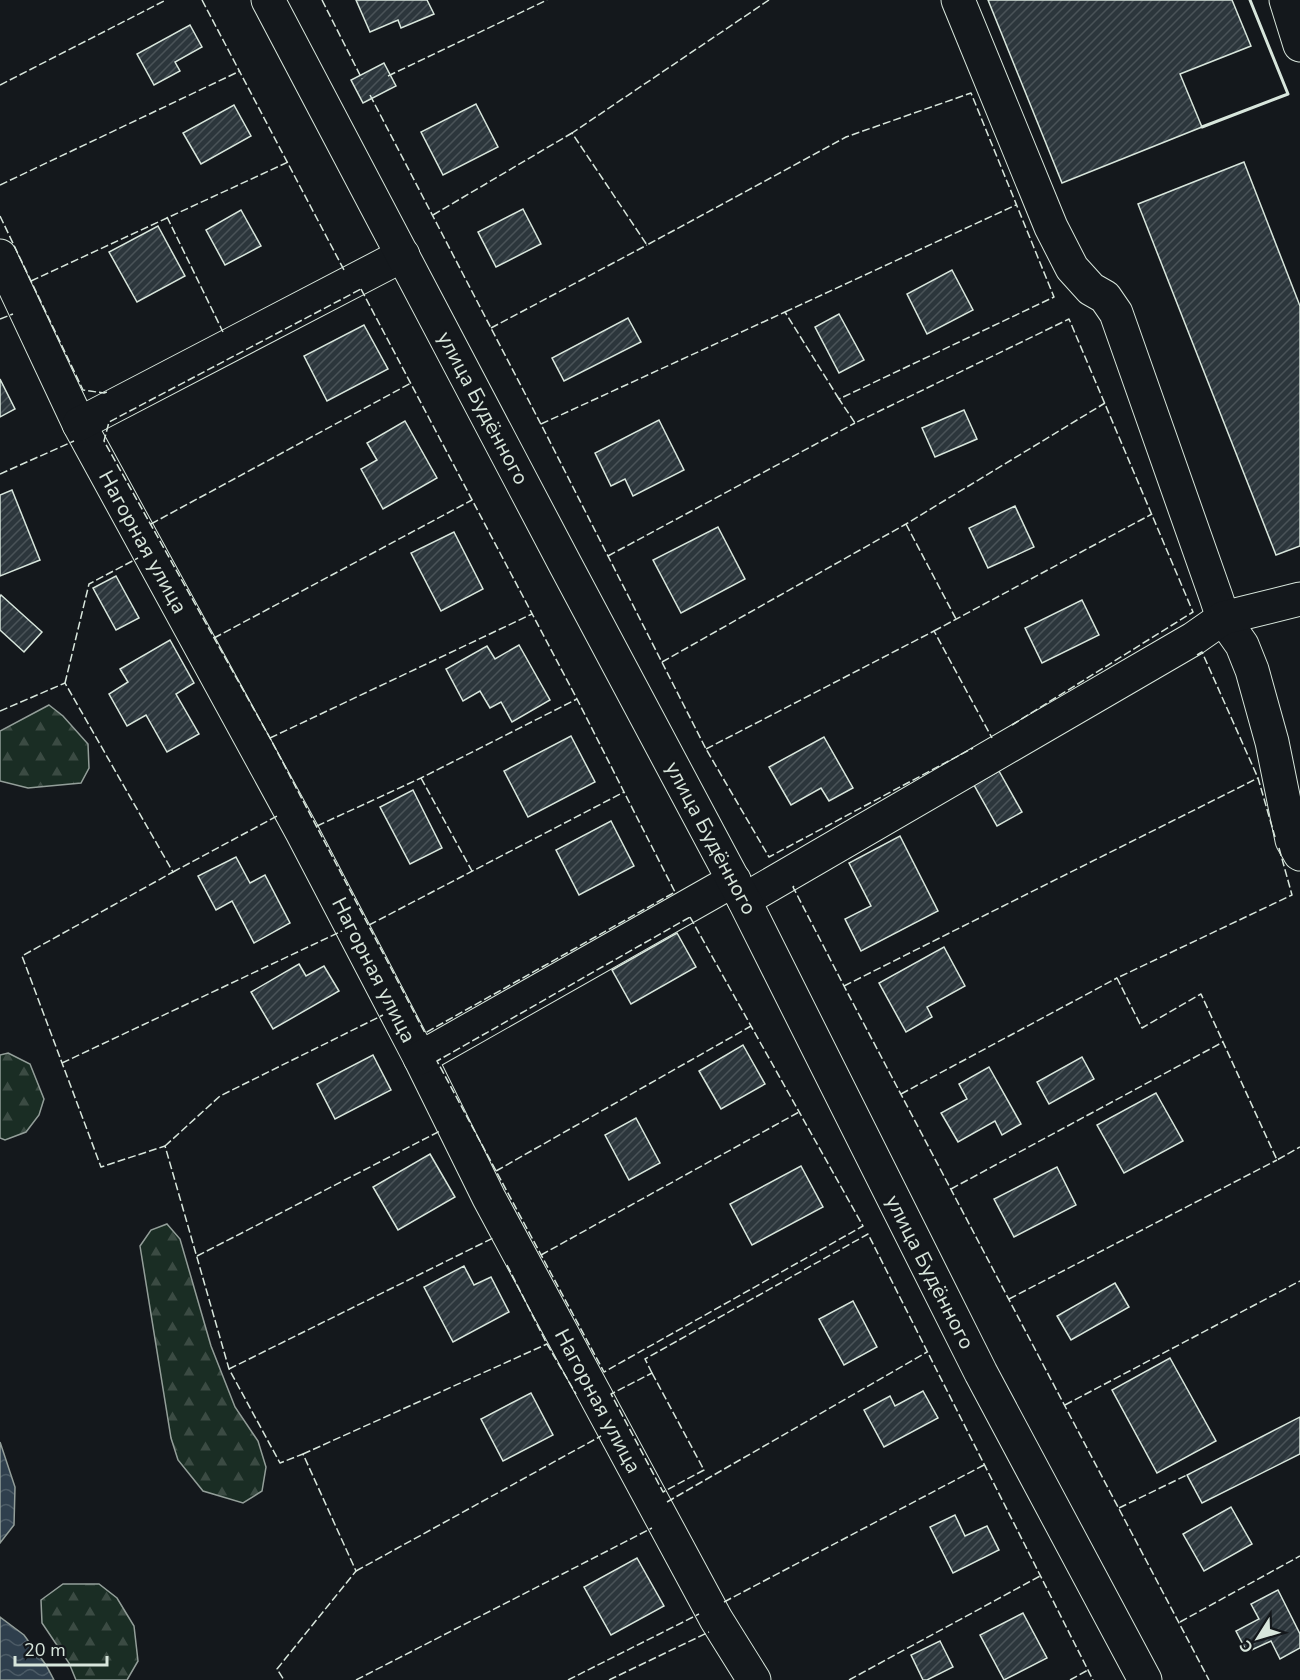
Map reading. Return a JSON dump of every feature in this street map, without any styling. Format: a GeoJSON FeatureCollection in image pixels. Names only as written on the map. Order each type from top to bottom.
{"type":"FeatureCollection","features":[{"type":"Feature","properties":{"kind":"street","name":"улица Будённого"},"geometry":{"type":"LineString","coordinates":[[268,0],[739,890],[981,1373],[1145,1680]]}},
{"type":"Feature","properties":{"kind":"street"},"geometry":{"type":"LineString","coordinates":[[958,0],[1051,227],[1072,268],[1091,289],[1105,297],[1116,312],[1223,618],[1242,645],[1252,670],[1272,742],[1292,840],[1300,854]]}},
{"type":"Feature","properties":{"kind":"street"},"geometry":{"type":"LineString","coordinates":[[1292,10],[1300,45]]}},
{"type":"Feature","properties":{"kind":"street"},"geometry":{"type":"LineString","coordinates":[[79,424],[403,255]]}},
{"type":"Feature","properties":{"kind":"street","name":"Нагорная улица"},"geometry":{"type":"LineString","coordinates":[[0,256],[79,424],[302,832],[420,1058],[489,1198],[716,1619],[754,1680]]}},
{"type":"Feature","properties":{"kind":"street"},"geometry":{"type":"LineString","coordinates":[[420,1058],[739,890],[1182,645],[1223,618],[1300,599]]}},
{"type":"Feature","properties":{"kind":"green space"},"geometry":{"type":"Polygon","coordinates":[[[49,705],[63,716],[88,744],[89,768],[81,783],[28,788],[0,781],[0,731],[49,705]]]}},
{"type":"Feature","properties":{"kind":"green space"},"geometry":{"type":"Polygon","coordinates":[[[8,1053],[30,1064],[44,1099],[39,1115],[26,1132],[5,1140],[0,1138],[0,1055],[8,1053]]]}},
{"type":"Feature","properties":{"kind":"green space"},"geometry":{"type":"Polygon","coordinates":[[[167,1224],[180,1239],[211,1346],[235,1407],[258,1441],[266,1467],[262,1491],[243,1503],[203,1491],[178,1460],[171,1438],[140,1246],[151,1230],[167,1224]]]}},
{"type":"Feature","properties":{"kind":"green space"},"geometry":{"type":"Polygon","coordinates":[[[63,1584],[99,1584],[117,1598],[134,1626],[138,1661],[127,1680],[76,1680],[69,1663],[42,1623],[41,1600],[63,1584]]]}},
{"type":"Feature","properties":{"kind":"water"},"geometry":{"type":"Polygon","coordinates":[[[0,1442],[15,1487],[14,1525],[0,1543],[0,1442]]]}},
{"type":"Feature","properties":{"kind":"water"},"geometry":{"type":"Polygon","coordinates":[[[0,1617],[24,1635],[54,1680],[0,1680],[0,1617]]]}},
{"type":"Feature","properties":{"kind":"building"},"geometry":{"type":"Polygon","coordinates":[[[356,0],[427,0],[434,14],[401,28],[398,20],[370,32],[356,0]]]}},
{"type":"Feature","properties":{"kind":"building"},"geometry":{"type":"Polygon","coordinates":[[[988,0],[1232,0],[1251,46],[1180,74],[1202,127],[1062,183],[988,0]]]}},
{"type":"Feature","properties":{"kind":"building"},"geometry":{"type":"Polygon","coordinates":[[[190,25],[202,47],[175,62],[180,71],[154,85],[137,54],[190,25]]]}},
{"type":"Feature","properties":{"kind":"building"},"geometry":{"type":"Polygon","coordinates":[[[384,63],[396,86],[363,103],[351,80],[384,63]]]}},
{"type":"Feature","properties":{"kind":"building"},"geometry":{"type":"Polygon","coordinates":[[[476,104],[498,147],[443,175],[421,132],[476,104]]]}},
{"type":"Feature","properties":{"kind":"building"},"geometry":{"type":"Polygon","coordinates":[[[234,105],[251,136],[201,164],[183,133],[234,105]]]}},
{"type":"Feature","properties":{"kind":"building"},"geometry":{"type":"Polygon","coordinates":[[[1244,162],[1300,306],[1300,546],[1276,555],[1138,204],[1244,162]]]}},
{"type":"Feature","properties":{"kind":"building"},"geometry":{"type":"Polygon","coordinates":[[[523,209],[541,244],[496,267],[478,232],[523,209]]]}},
{"type":"Feature","properties":{"kind":"building"},"geometry":{"type":"Polygon","coordinates":[[[241,210],[261,246],[225,265],[206,230],[241,210]]]}},
{"type":"Feature","properties":{"kind":"building"},"geometry":{"type":"Polygon","coordinates":[[[158,226],[185,276],[137,302],[109,252],[158,226]]]}},
{"type":"Feature","properties":{"kind":"building"},"geometry":{"type":"Polygon","coordinates":[[[952,270],[973,310],[927,334],[907,294],[952,270]]]}},
{"type":"Feature","properties":{"kind":"building"},"geometry":{"type":"Polygon","coordinates":[[[839,314],[864,360],[839,373],[815,327],[839,314]]]}},
{"type":"Feature","properties":{"kind":"building"},"geometry":{"type":"Polygon","coordinates":[[[628,318],[641,342],[564,381],[552,358],[628,318]]]}},
{"type":"Feature","properties":{"kind":"building"},"geometry":{"type":"Polygon","coordinates":[[[364,325],[388,369],[327,401],[304,356],[364,325]]]}},
{"type":"Feature","properties":{"kind":"building"},"geometry":{"type":"Polygon","coordinates":[[[0,379],[15,409],[0,417],[0,379]]]}},
{"type":"Feature","properties":{"kind":"building"},"geometry":{"type":"Polygon","coordinates":[[[964,410],[977,439],[935,457],[922,428],[964,410]]]}},
{"type":"Feature","properties":{"kind":"building"},"geometry":{"type":"Polygon","coordinates":[[[659,420],[684,470],[633,496],[625,479],[611,486],[595,453],[659,420]]]}},
{"type":"Feature","properties":{"kind":"building"},"geometry":{"type":"Polygon","coordinates":[[[405,421],[437,478],[383,509],[361,469],[377,460],[367,443],[405,421]]]}},
{"type":"Feature","properties":{"kind":"building"},"geometry":{"type":"Polygon","coordinates":[[[12,490],[40,560],[0,576],[0,495],[12,490]]]}},
{"type":"Feature","properties":{"kind":"building"},"geometry":{"type":"Polygon","coordinates":[[[1015,506],[1034,547],[988,568],[969,528],[1015,506]]]}},
{"type":"Feature","properties":{"kind":"building"},"geometry":{"type":"Polygon","coordinates":[[[718,527],[745,579],[681,613],[653,560],[718,527]]]}},
{"type":"Feature","properties":{"kind":"building"},"geometry":{"type":"Polygon","coordinates":[[[454,532],[483,589],[441,611],[411,553],[454,532]]]}},
{"type":"Feature","properties":{"kind":"building"},"geometry":{"type":"Polygon","coordinates":[[[116,576],[139,618],[116,630],[93,588],[116,576]]]}},
{"type":"Feature","properties":{"kind":"building"},"geometry":{"type":"Polygon","coordinates":[[[1,595],[42,632],[24,652],[0,630],[1,595]]]}},
{"type":"Feature","properties":{"kind":"building"},"geometry":{"type":"Polygon","coordinates":[[[1082,600],[1099,635],[1042,663],[1025,628],[1082,600]]]}},
{"type":"Feature","properties":{"kind":"building"},"geometry":{"type":"Polygon","coordinates":[[[170,640],[194,683],[176,694],[199,734],[167,752],[146,715],[127,726],[109,694],[128,682],[120,669],[170,640]]]}},
{"type":"Feature","properties":{"kind":"building"},"geometry":{"type":"Polygon","coordinates":[[[519,645],[550,700],[512,722],[501,702],[490,708],[480,691],[463,701],[446,669],[487,646],[495,659],[519,645]]]}},
{"type":"Feature","properties":{"kind":"building"},"geometry":{"type":"Polygon","coordinates":[[[571,736],[595,782],[528,817],[504,771],[571,736]]]}},
{"type":"Feature","properties":{"kind":"building"},"geometry":{"type":"Polygon","coordinates":[[[824,737],[853,788],[829,801],[821,788],[791,805],[769,767],[824,737]]]}},
{"type":"Feature","properties":{"kind":"building"},"geometry":{"type":"Polygon","coordinates":[[[999,771],[1022,812],[997,826],[974,785],[999,771]]]}},
{"type":"Feature","properties":{"kind":"building"},"geometry":{"type":"Polygon","coordinates":[[[413,790],[442,848],[410,864],[380,807],[413,790]]]}},
{"type":"Feature","properties":{"kind":"building"},"geometry":{"type":"Polygon","coordinates":[[[611,821],[634,866],[579,895],[556,850],[611,821]]]}},
{"type":"Feature","properties":{"kind":"building"},"geometry":{"type":"Polygon","coordinates":[[[900,836],[938,911],[861,951],[845,919],[871,906],[849,863],[900,836]]]}},
{"type":"Feature","properties":{"kind":"building"},"geometry":{"type":"Polygon","coordinates":[[[236,857],[250,883],[265,875],[290,923],[254,943],[232,901],[216,910],[198,876],[236,857]]]}},
{"type":"Feature","properties":{"kind":"building"},"geometry":{"type":"Polygon","coordinates":[[[677,933],[696,967],[631,1004],[612,970],[677,933]]]}},
{"type":"Feature","properties":{"kind":"building"},"geometry":{"type":"Polygon","coordinates":[[[944,947],[965,986],[927,1007],[932,1017],[906,1032],[879,983],[944,947]]]}},
{"type":"Feature","properties":{"kind":"building"},"geometry":{"type":"Polygon","coordinates":[[[299,964],[306,976],[324,966],[339,991],[273,1029],[251,992],[299,964]]]}},
{"type":"Feature","properties":{"kind":"building"},"geometry":{"type":"Polygon","coordinates":[[[743,1045],[765,1084],[721,1109],[699,1071],[743,1045]]]}},
{"type":"Feature","properties":{"kind":"building"},"geometry":{"type":"Polygon","coordinates":[[[373,1055],[391,1090],[335,1119],[317,1084],[373,1055]]]}},
{"type":"Feature","properties":{"kind":"building"},"geometry":{"type":"Polygon","coordinates":[[[1082,1057],[1094,1079],[1049,1104],[1037,1082],[1082,1057]]]}},
{"type":"Feature","properties":{"kind":"building"},"geometry":{"type":"Polygon","coordinates":[[[989,1067],[1021,1124],[1002,1135],[995,1121],[958,1142],[941,1113],[967,1099],[959,1084],[989,1067]]]}},
{"type":"Feature","properties":{"kind":"building"},"geometry":{"type":"Polygon","coordinates":[[[1156,1093],[1183,1141],[1124,1173],[1097,1125],[1156,1093]]]}},
{"type":"Feature","properties":{"kind":"building"},"geometry":{"type":"Polygon","coordinates":[[[636,1118],[660,1163],[629,1180],[605,1135],[636,1118]]]}},
{"type":"Feature","properties":{"kind":"building"},"geometry":{"type":"Polygon","coordinates":[[[430,1154],[455,1197],[398,1230],[373,1187],[430,1154]]]}},
{"type":"Feature","properties":{"kind":"building"},"geometry":{"type":"Polygon","coordinates":[[[801,1166],[823,1207],[752,1245],[730,1204],[801,1166]]]}},
{"type":"Feature","properties":{"kind":"building"},"geometry":{"type":"Polygon","coordinates":[[[1057,1167],[1076,1205],[1014,1237],[994,1199],[1057,1167]]]}},
{"type":"Feature","properties":{"kind":"building"},"geometry":{"type":"Polygon","coordinates":[[[464,1266],[474,1285],[491,1277],[509,1312],[453,1342],[424,1287],[464,1266]]]}},
{"type":"Feature","properties":{"kind":"building"},"geometry":{"type":"Polygon","coordinates":[[[1115,1283],[1129,1307],[1071,1340],[1057,1316],[1115,1283]]]}},
{"type":"Feature","properties":{"kind":"building"},"geometry":{"type":"Polygon","coordinates":[[[853,1301],[877,1347],[844,1365],[819,1319],[853,1301]]]}},
{"type":"Feature","properties":{"kind":"building"},"geometry":{"type":"Polygon","coordinates":[[[1170,1358],[1216,1441],[1157,1473],[1112,1390],[1170,1358]]]}},
{"type":"Feature","properties":{"kind":"building"},"geometry":{"type":"Polygon","coordinates":[[[923,1391],[938,1418],[884,1447],[864,1410],[890,1396],[895,1406],[923,1391]]]}},
{"type":"Feature","properties":{"kind":"building"},"geometry":{"type":"Polygon","coordinates":[[[531,1393],[553,1435],[503,1461],[481,1419],[531,1393]]]}},
{"type":"Feature","properties":{"kind":"building"},"geometry":{"type":"Polygon","coordinates":[[[1300,1417],[1300,1454],[1202,1503],[1187,1475],[1300,1417]]]}},
{"type":"Feature","properties":{"kind":"building"},"geometry":{"type":"Polygon","coordinates":[[[1231,1507],[1252,1544],[1204,1571],[1183,1534],[1231,1507]]]}},
{"type":"Feature","properties":{"kind":"building"},"geometry":{"type":"Polygon","coordinates":[[[955,1515],[965,1536],[987,1526],[999,1550],[953,1573],[930,1527],[955,1515]]]}},
{"type":"Feature","properties":{"kind":"building"},"geometry":{"type":"Polygon","coordinates":[[[637,1558],[664,1606],[611,1635],[584,1587],[637,1558]]]}},
{"type":"Feature","properties":{"kind":"building"},"geometry":{"type":"Polygon","coordinates":[[[1278,1590],[1300,1634],[1300,1648],[1280,1659],[1271,1641],[1247,1652],[1236,1631],[1259,1619],[1251,1604],[1278,1590]]]}},
{"type":"Feature","properties":{"kind":"building"},"geometry":{"type":"Polygon","coordinates":[[[1023,1613],[1047,1658],[1004,1680],[980,1635],[1023,1613]]]}},
{"type":"Feature","properties":{"kind":"building"},"geometry":{"type":"Polygon","coordinates":[[[940,1641],[953,1667],[923,1680],[911,1655],[940,1641]]]}},
{"type":"Feature","properties":{"kind":"fence"},"geometry":{"type":"LineString","coordinates":[[0,85],[166,0]]}},
{"type":"Feature","properties":{"kind":"fence"},"geometry":{"type":"LineString","coordinates":[[202,0],[344,270]]}},
{"type":"Feature","properties":{"kind":"fence"},"geometry":{"type":"LineString","coordinates":[[322,0],[362,79]]}},
{"type":"Feature","properties":{"kind":"fence"},"geometry":{"type":"LineString","coordinates":[[388,76],[547,0]]}},
{"type":"Feature","properties":{"kind":"fence"},"geometry":{"type":"LineString","coordinates":[[769,0],[572,133],[647,245],[846,137],[971,93],[1054,297],[839,399],[855,423],[1069,319],[1193,612],[1012,725]]}},
{"type":"Feature","properties":{"kind":"fence"},"geometry":{"type":"LineString","coordinates":[[0,185],[240,71]]}},
{"type":"Feature","properties":{"kind":"fence"},"geometry":{"type":"LineString","coordinates":[[370,95],[706,749],[769,857],[973,748]]}},
{"type":"Feature","properties":{"kind":"fence"},"geometry":{"type":"LineString","coordinates":[[433,215],[572,133]]}},
{"type":"Feature","properties":{"kind":"fence"},"geometry":{"type":"LineString","coordinates":[[31,281],[288,162]]}},
{"type":"Feature","properties":{"kind":"fence"},"geometry":{"type":"LineString","coordinates":[[785,312],[1016,205]]}},
{"type":"Feature","properties":{"kind":"fence"},"geometry":{"type":"LineString","coordinates":[[0,216],[83,390],[107,392]]}},
{"type":"Feature","properties":{"kind":"fence"},"geometry":{"type":"LineString","coordinates":[[167,217],[223,332]]}},
{"type":"Feature","properties":{"kind":"fence"},"geometry":{"type":"LineString","coordinates":[[491,328],[647,245]]}},
{"type":"Feature","properties":{"kind":"fence"},"geometry":{"type":"LineString","coordinates":[[361,289],[577,699],[675,892],[425,1033],[270,738],[104,441],[109,422],[361,289]]}},
{"type":"Feature","properties":{"kind":"fence"},"geometry":{"type":"LineString","coordinates":[[541,424],[785,312],[839,399]]}},
{"type":"Feature","properties":{"kind":"fence"},"geometry":{"type":"LineString","coordinates":[[0,319],[13,314]]}},
{"type":"Feature","properties":{"kind":"fence"},"geometry":{"type":"LineString","coordinates":[[151,524],[411,383]]}},
{"type":"Feature","properties":{"kind":"fence"},"geometry":{"type":"LineString","coordinates":[[662,662],[906,524],[1105,403]]}},
{"type":"Feature","properties":{"kind":"fence"},"geometry":{"type":"LineString","coordinates":[[608,556],[855,423]]}},
{"type":"Feature","properties":{"kind":"fence"},"geometry":{"type":"LineString","coordinates":[[0,474],[74,441]]}},
{"type":"Feature","properties":{"kind":"fence"},"geometry":{"type":"LineString","coordinates":[[214,638],[472,500]]}},
{"type":"Feature","properties":{"kind":"fence"},"geometry":{"type":"LineString","coordinates":[[934,631],[1152,514]]}},
{"type":"Feature","properties":{"kind":"fence"},"geometry":{"type":"LineString","coordinates":[[906,524],[956,619]]}},
{"type":"Feature","properties":{"kind":"fence"},"geometry":{"type":"LineString","coordinates":[[65,683],[89,584],[138,558]]}},
{"type":"Feature","properties":{"kind":"fence"},"geometry":{"type":"LineString","coordinates":[[270,738],[532,614]]}},
{"type":"Feature","properties":{"kind":"fence"},"geometry":{"type":"LineString","coordinates":[[706,749],[934,631],[992,738]]}},
{"type":"Feature","properties":{"kind":"fence"},"geometry":{"type":"LineString","coordinates":[[1197,655],[1202,652],[1258,778],[1275,837]]}},
{"type":"Feature","properties":{"kind":"fence"},"geometry":{"type":"LineString","coordinates":[[0,711],[65,683],[173,872],[22,956],[101,1167],[165,1146],[229,1369],[280,1463],[303,1454],[356,1571],[277,1669],[284,1680]]}},
{"type":"Feature","properties":{"kind":"fence"},"geometry":{"type":"LineString","coordinates":[[317,826],[421,778],[577,699]]}},
{"type":"Feature","properties":{"kind":"fence"},"geometry":{"type":"LineString","coordinates":[[421,778],[472,871]]}},
{"type":"Feature","properties":{"kind":"fence"},"geometry":{"type":"LineString","coordinates":[[844,986],[1258,778]]}},
{"type":"Feature","properties":{"kind":"fence"},"geometry":{"type":"LineString","coordinates":[[369,925],[624,792]]}},
{"type":"Feature","properties":{"kind":"fence"},"geometry":{"type":"LineString","coordinates":[[173,872],[279,815]]}},
{"type":"Feature","properties":{"kind":"fence"},"geometry":{"type":"LineString","coordinates":[[1279,848],[1292,895],[1117,978],[1142,1028],[1201,994],[1277,1160],[1300,1147]]}},
{"type":"Feature","properties":{"kind":"fence"},"geometry":{"type":"LineString","coordinates":[[794,886],[844,986],[1209,1680]]}},
{"type":"Feature","properties":{"kind":"fence"},"geometry":{"type":"LineString","coordinates":[[690,917],[863,1226],[604,1372],[437,1061],[690,917]]}},
{"type":"Feature","properties":{"kind":"fence"},"geometry":{"type":"LineString","coordinates":[[62,1063],[342,931]]}},
{"type":"Feature","properties":{"kind":"fence"},"geometry":{"type":"LineString","coordinates":[[901,1094],[1117,978]]}},
{"type":"Feature","properties":{"kind":"fence"},"geometry":{"type":"LineString","coordinates":[[165,1146],[220,1096],[383,1015]]}},
{"type":"Feature","properties":{"kind":"fence"},"geometry":{"type":"LineString","coordinates":[[496,1171],[751,1026]]}},
{"type":"Feature","properties":{"kind":"fence"},"geometry":{"type":"LineString","coordinates":[[951,1189],[1223,1042]]}},
{"type":"Feature","properties":{"kind":"fence"},"geometry":{"type":"LineString","coordinates":[[541,1255],[799,1112]]}},
{"type":"Feature","properties":{"kind":"fence"},"geometry":{"type":"LineString","coordinates":[[197,1256],[440,1131]]}},
{"type":"Feature","properties":{"kind":"fence"},"geometry":{"type":"LineString","coordinates":[[1009,1299],[1277,1160]]}},
{"type":"Feature","properties":{"kind":"fence"},"geometry":{"type":"LineString","coordinates":[[652,1373],[645,1359],[868,1234],[1093,1680]]}},
{"type":"Feature","properties":{"kind":"fence"},"geometry":{"type":"LineString","coordinates":[[229,1369],[493,1238]]}},
{"type":"Feature","properties":{"kind":"fence"},"geometry":{"type":"LineString","coordinates":[[507,1265],[547,1344],[576,1394]]}},
{"type":"Feature","properties":{"kind":"fence"},"geometry":{"type":"LineString","coordinates":[[1065,1405],[1300,1281]]}},
{"type":"Feature","properties":{"kind":"fence"},"geometry":{"type":"LineString","coordinates":[[303,1454],[547,1344]]}},
{"type":"Feature","properties":{"kind":"fence"},"geometry":{"type":"LineString","coordinates":[[667,1502],[927,1352]]}},
{"type":"Feature","properties":{"kind":"fence"},"geometry":{"type":"LineString","coordinates":[[652,1373],[704,1470],[663,1492],[611,1394],[652,1373]]}},
{"type":"Feature","properties":{"kind":"fence"},"geometry":{"type":"LineString","coordinates":[[356,1571],[601,1436]]}},
{"type":"Feature","properties":{"kind":"fence"},"geometry":{"type":"LineString","coordinates":[[724,1602],[984,1465]]}},
{"type":"Feature","properties":{"kind":"fence"},"geometry":{"type":"LineString","coordinates":[[1119,1508],[1187,1475]]}},
{"type":"Feature","properties":{"kind":"fence"},"geometry":{"type":"LineString","coordinates":[[356,1680],[652,1528]]}},
{"type":"Feature","properties":{"kind":"fence"},"geometry":{"type":"LineString","coordinates":[[1180,1622],[1300,1556]]}},
{"type":"Feature","properties":{"kind":"fence"},"geometry":{"type":"LineString","coordinates":[[849,1680],[1040,1576]]}},
{"type":"Feature","properties":{"kind":"fence"},"geometry":{"type":"LineString","coordinates":[[568,1680],[699,1614]]}},
{"type":"Feature","properties":{"kind":"fence"},"geometry":{"type":"LineString","coordinates":[[609,1680],[709,1632]]}},
{"type":"Feature","properties":{"kind":"fence"},"geometry":{"type":"LineString","coordinates":[[1070,1680],[1088,1670]]}},
{"type":"Feature","properties":{"kind":"wall"},"geometry":{"type":"LineString","coordinates":[[1202,127],[1288,94],[1250,0]]}}]}
